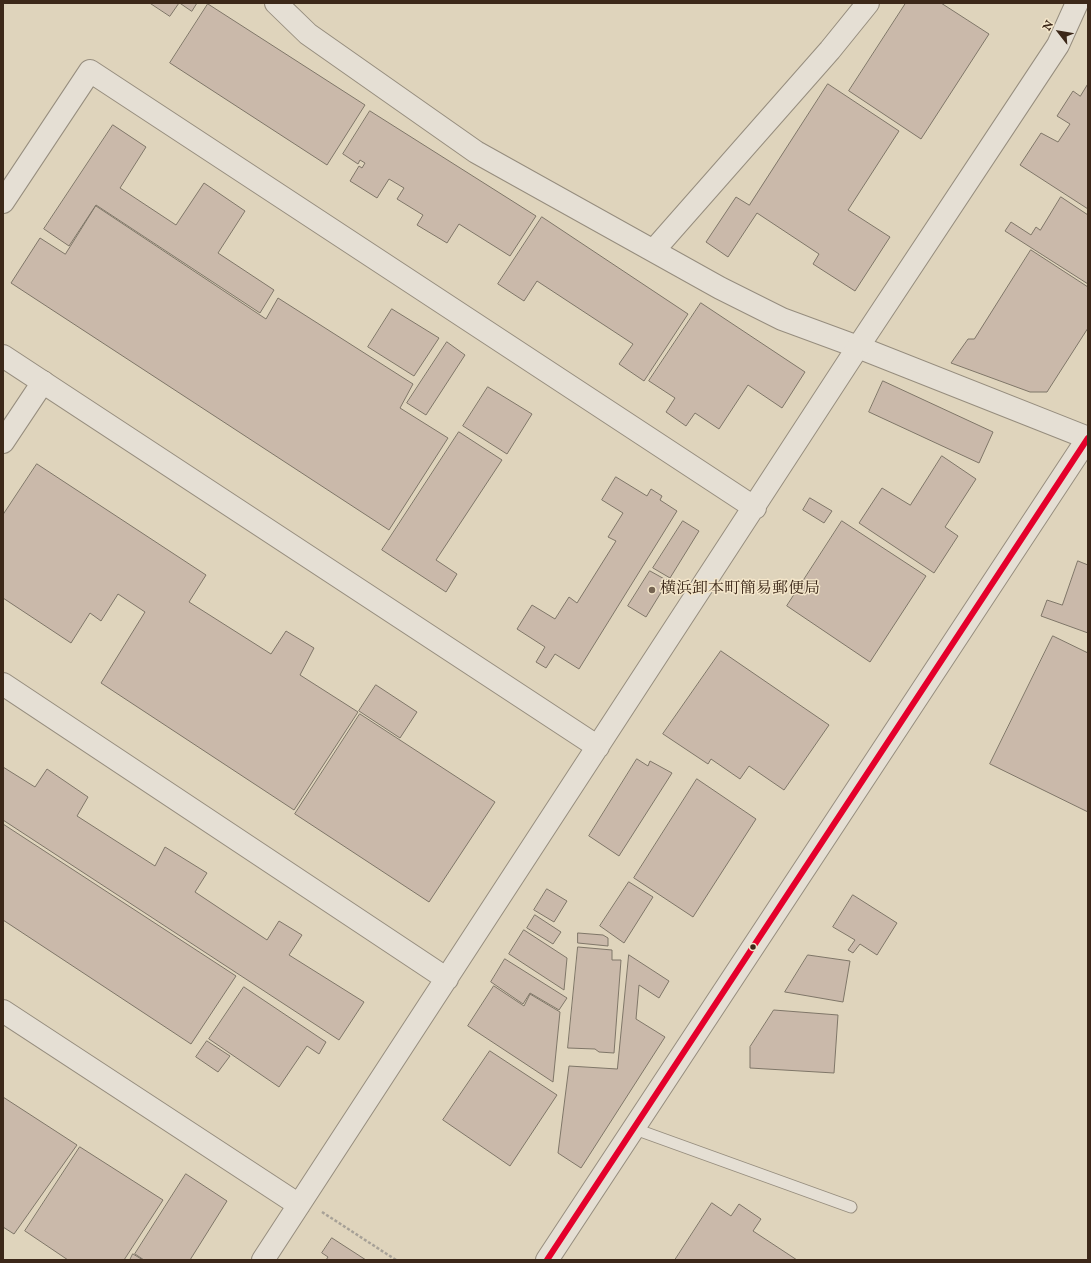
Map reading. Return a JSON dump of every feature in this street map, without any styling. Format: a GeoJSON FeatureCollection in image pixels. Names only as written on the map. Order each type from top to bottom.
{"type":"FeatureCollection","features":[{"type":"Feature","properties":{"kind":"street"},"geometry":{"type":"LineString","coordinates":[[276,3],[308,34],[476,152],[720,288],[782,319],[858,347],[1088,438],[635,1129],[547,1260]]}},
{"type":"Feature","properties":{"kind":"street"},"geometry":{"type":"LineString","coordinates":[[654,250],[830,50],[868,3]]}},
{"type":"Feature","properties":{"kind":"street"},"geometry":{"type":"LineString","coordinates":[[263,1260],[755,508],[858,347],[1058,45],[1077,3]]}},
{"type":"Feature","properties":{"kind":"street"},"geometry":{"type":"LineString","coordinates":[[3,202],[90,71],[755,508]]}},
{"type":"Feature","properties":{"kind":"street"},"geometry":{"type":"LineString","coordinates":[[3,356],[598,747]]}},
{"type":"Feature","properties":{"kind":"street"},"geometry":{"type":"LineString","coordinates":[[3,442],[43,382]]}},
{"type":"Feature","properties":{"kind":"street"},"geometry":{"type":"LineString","coordinates":[[3,684],[447,979]]}},
{"type":"Feature","properties":{"kind":"street"},"geometry":{"type":"LineString","coordinates":[[3,1011],[301,1202]]}},
{"type":"Feature","properties":{"kind":"lane"},"geometry":{"type":"LineString","coordinates":[[635,1129],[851,1207]]}},
{"type":"Feature","properties":{"kind":"path"},"geometry":{"type":"LineString","coordinates":[[301,1202],[396,1260]]}},
{"type":"Feature","properties":{"kind":"building"},"geometry":{"type":"Polygon","coordinates":[[[150,3],[179,3],[170,16],[150,3]]]}},
{"type":"Feature","properties":{"kind":"building"},"geometry":{"type":"Polygon","coordinates":[[[180,3],[197,3],[192,11],[180,3]]]}},
{"type":"Feature","properties":{"kind":"building"},"geometry":{"type":"Polygon","coordinates":[[[906,3],[941,3],[989,34],[921,139],[849,91],[906,3]]]}},
{"type":"Feature","properties":{"kind":"building"},"geometry":{"type":"Polygon","coordinates":[[[208,4],[365,105],[327,165],[170,63],[208,4]]]}},
{"type":"Feature","properties":{"kind":"building"},"geometry":{"type":"Polygon","coordinates":[[[828,84],[899,131],[848,210],[890,237],[855,291],[813,264],[819,254],[757,213],[728,257],[706,242],[736,197],[749,205],[828,84]]]}},
{"type":"Feature","properties":{"kind":"building"},"geometry":{"type":"Polygon","coordinates":[[[1088,84],[1088,209],[1020,165],[1041,133],[1058,142],[1070,124],[1057,116],[1073,91],[1080,96],[1088,84]]]}},
{"type":"Feature","properties":{"kind":"building"},"geometry":{"type":"Polygon","coordinates":[[[370,111],[536,216],[510,256],[459,224],[447,243],[417,225],[423,215],[397,199],[404,188],[389,179],[377,198],[350,181],[359,166],[362,168],[365,163],[360,160],[358,164],[343,154],[370,111]]]}},
{"type":"Feature","properties":{"kind":"building"},"geometry":{"type":"Polygon","coordinates":[[[113,125],[146,147],[120,188],[176,225],[204,183],[245,211],[218,253],[274,290],[260,313],[96,205],[69,246],[44,229],[113,125]]]}},
{"type":"Feature","properties":{"kind":"building"},"geometry":{"type":"Polygon","coordinates":[[[1061,197],[1088,215],[1088,284],[1005,231],[1011,222],[1031,235],[1036,227],[1040,230],[1061,197]]]}},
{"type":"Feature","properties":{"kind":"building"},"geometry":{"type":"Polygon","coordinates":[[[96,206],[266,319],[278,298],[413,384],[400,408],[448,438],[389,530],[11,283],[40,238],[65,254],[96,206]]]}},
{"type":"Feature","properties":{"kind":"building"},"geometry":{"type":"Polygon","coordinates":[[[542,217],[688,314],[644,381],[619,364],[633,344],[537,281],[524,301],[498,284],[542,217]]]}},
{"type":"Feature","properties":{"kind":"building"},"geometry":{"type":"Polygon","coordinates":[[[1031,250],[1088,287],[1088,328],[1047,392],[1030,392],[951,363],[968,339],[974,339],[1031,250]]]}},
{"type":"Feature","properties":{"kind":"building"},"geometry":{"type":"Polygon","coordinates":[[[701,303],[805,372],[782,408],[748,385],[719,429],[695,413],[686,426],[666,412],[675,398],[649,381],[701,303]]]}},
{"type":"Feature","properties":{"kind":"building"},"geometry":{"type":"Polygon","coordinates":[[[392,309],[439,338],[414,376],[368,347],[392,309]]]}},
{"type":"Feature","properties":{"kind":"building"},"geometry":{"type":"Polygon","coordinates":[[[447,342],[465,355],[426,415],[407,403],[447,342]]]}},
{"type":"Feature","properties":{"kind":"building"},"geometry":{"type":"Polygon","coordinates":[[[883,381],[993,432],[979,463],[869,412],[883,381]]]}},
{"type":"Feature","properties":{"kind":"building"},"geometry":{"type":"Polygon","coordinates":[[[488,387],[532,414],[507,454],[463,426],[488,387]]]}},
{"type":"Feature","properties":{"kind":"building"},"geometry":{"type":"Polygon","coordinates":[[[459,432],[502,460],[436,560],[457,574],[446,592],[382,550],[459,432]]]}},
{"type":"Feature","properties":{"kind":"building"},"geometry":{"type":"Polygon","coordinates":[[[942,456],[976,479],[945,527],[958,536],[934,573],[859,523],[882,488],[910,505],[942,456]]]}},
{"type":"Feature","properties":{"kind":"building"},"geometry":{"type":"Polygon","coordinates":[[[37,464],[206,575],[189,602],[271,654],[286,631],[314,648],[300,675],[358,712],[294,810],[101,683],[145,612],[118,594],[101,621],[90,613],[71,643],[3,598],[3,515],[37,464]]]}},
{"type":"Feature","properties":{"kind":"building"},"geometry":{"type":"Polygon","coordinates":[[[616,477],[647,496],[651,489],[662,496],[660,500],[677,511],[579,669],[555,654],[546,668],[536,662],[545,647],[517,629],[532,605],[555,619],[569,597],[577,603],[616,541],[608,537],[623,513],[602,500],[616,477]]]}},
{"type":"Feature","properties":{"kind":"building"},"geometry":{"type":"Polygon","coordinates":[[[810,498],[832,511],[824,523],[803,510],[810,498]]]}},
{"type":"Feature","properties":{"kind":"building"},"geometry":{"type":"Polygon","coordinates":[[[683,521],[699,531],[670,578],[653,568],[683,521]]]}},
{"type":"Feature","properties":{"kind":"building"},"geometry":{"type":"Polygon","coordinates":[[[842,521],[926,576],[870,662],[787,606],[842,521]]]}},
{"type":"Feature","properties":{"kind":"building"},"geometry":{"type":"Polygon","coordinates":[[[1078,561],[1088,565],[1088,633],[1041,616],[1047,600],[1062,605],[1078,561]]]}},
{"type":"Feature","properties":{"kind":"building"},"geometry":{"type":"Polygon","coordinates":[[[650,571],[668,581],[646,617],[628,606],[650,571]]]}},
{"type":"Feature","properties":{"kind":"building"},"geometry":{"type":"Polygon","coordinates":[[[1053,636],[1088,653],[1088,812],[990,764],[1053,636]]]}},
{"type":"Feature","properties":{"kind":"building"},"geometry":{"type":"Polygon","coordinates":[[[721,651],[829,725],[784,790],[749,766],[740,779],[711,759],[708,764],[663,734],[721,651]]]}},
{"type":"Feature","properties":{"kind":"building"},"geometry":{"type":"Polygon","coordinates":[[[376,685],[417,712],[400,738],[359,711],[376,685]]]}},
{"type":"Feature","properties":{"kind":"building"},"geometry":{"type":"Polygon","coordinates":[[[360,714],[495,802],[429,902],[295,814],[360,714]]]}},
{"type":"Feature","properties":{"kind":"building"},"geometry":{"type":"Polygon","coordinates":[[[637,759],[648,766],[650,761],[672,773],[619,856],[589,836],[637,759]]]}},
{"type":"Feature","properties":{"kind":"building"},"geometry":{"type":"Polygon","coordinates":[[[3,767],[35,787],[47,769],[88,797],[77,816],[155,866],[165,847],[207,873],[195,892],[267,940],[279,921],[302,935],[289,955],[364,1002],[339,1040],[3,820],[3,767]]]}},
{"type":"Feature","properties":{"kind":"building"},"geometry":{"type":"Polygon","coordinates":[[[697,779],[756,819],[693,917],[634,878],[697,779]]]}},
{"type":"Feature","properties":{"kind":"building"},"geometry":{"type":"Polygon","coordinates":[[[3,824],[236,976],[191,1044],[3,920],[3,824]]]}},
{"type":"Feature","properties":{"kind":"building"},"geometry":{"type":"Polygon","coordinates":[[[629,882],[653,897],[624,943],[600,926],[629,882]]]}},
{"type":"Feature","properties":{"kind":"building"},"geometry":{"type":"Polygon","coordinates":[[[547,889],[567,901],[554,922],[534,910],[547,889]]]}},
{"type":"Feature","properties":{"kind":"building"},"geometry":{"type":"Polygon","coordinates":[[[853,895],[897,923],[877,955],[860,944],[853,953],[848,950],[855,940],[833,927],[853,895]]]}},
{"type":"Feature","properties":{"kind":"building"},"geometry":{"type":"Polygon","coordinates":[[[535,915],[561,932],[553,944],[527,928],[535,915]]]}},
{"type":"Feature","properties":{"kind":"building"},"geometry":{"type":"Polygon","coordinates":[[[524,930],[567,958],[564,990],[509,954],[524,930]]]}},
{"type":"Feature","properties":{"kind":"building"},"geometry":{"type":"Polygon","coordinates":[[[578,933],[603,935],[608,938],[608,946],[578,943],[578,933]]]}},
{"type":"Feature","properties":{"kind":"building"},"geometry":{"type":"Polygon","coordinates":[[[578,947],[612,950],[612,960],[621,960],[614,1053],[599,1052],[595,1049],[568,1048],[578,947]]]}},
{"type":"Feature","properties":{"kind":"building"},"geometry":{"type":"Polygon","coordinates":[[[629,955],[669,981],[659,998],[639,985],[636,1019],[665,1037],[581,1168],[558,1153],[569,1066],[617,1069],[629,955]]]}},
{"type":"Feature","properties":{"kind":"building"},"geometry":{"type":"Polygon","coordinates":[[[808,955],[850,961],[843,1002],[785,992],[808,955]]]}},
{"type":"Feature","properties":{"kind":"building"},"geometry":{"type":"Polygon","coordinates":[[[505,959],[567,998],[559,1010],[530,993],[523,1004],[491,982],[505,959]]]}},
{"type":"Feature","properties":{"kind":"building"},"geometry":{"type":"Polygon","coordinates":[[[494,986],[524,1006],[530,994],[560,1012],[553,1082],[468,1026],[494,986]]]}},
{"type":"Feature","properties":{"kind":"building"},"geometry":{"type":"Polygon","coordinates":[[[244,987],[326,1042],[319,1054],[307,1046],[279,1087],[209,1039],[244,987]]]}},
{"type":"Feature","properties":{"kind":"building"},"geometry":{"type":"Polygon","coordinates":[[[774,1010],[838,1015],[834,1073],[750,1068],[750,1047],[774,1010]]]}},
{"type":"Feature","properties":{"kind":"building"},"geometry":{"type":"Polygon","coordinates":[[[207,1041],[230,1056],[218,1072],[196,1057],[207,1041]]]}},
{"type":"Feature","properties":{"kind":"building"},"geometry":{"type":"Polygon","coordinates":[[[490,1051],[557,1095],[510,1166],[443,1120],[490,1051]]]}},
{"type":"Feature","properties":{"kind":"building"},"geometry":{"type":"Polygon","coordinates":[[[3,1097],[77,1145],[14,1234],[3,1227],[3,1097]]]}},
{"type":"Feature","properties":{"kind":"building"},"geometry":{"type":"Polygon","coordinates":[[[80,1147],[163,1200],[124,1260],[68,1260],[25,1231],[80,1147]]]}},
{"type":"Feature","properties":{"kind":"building"},"geometry":{"type":"Polygon","coordinates":[[[186,1174],[227,1201],[190,1260],[144,1260],[135,1254],[186,1174]]]}},
{"type":"Feature","properties":{"kind":"building"},"geometry":{"type":"Polygon","coordinates":[[[712,1203],[731,1216],[739,1204],[761,1219],[753,1231],[797,1260],[675,1260],[712,1203]]]}},
{"type":"Feature","properties":{"kind":"building"},"geometry":{"type":"Polygon","coordinates":[[[332,1238],[366,1260],[326,1260],[328,1257],[322,1253],[332,1238]]]}},
{"type":"Feature","properties":{"kind":"building"},"geometry":{"type":"Polygon","coordinates":[[[133,1254],[143,1260],[130,1260],[133,1254]]]}},
{"type":"Feature","properties":{"kind":"transit line"},"geometry":{"type":"LineString","coordinates":[[547,1260],[1088,438]]}},
{"type":"Feature","properties":{"kind":"place","name":"横浜卸本町簡易郵便局"},"geometry":{"type":"Point","coordinates":[652,590]}}]}
